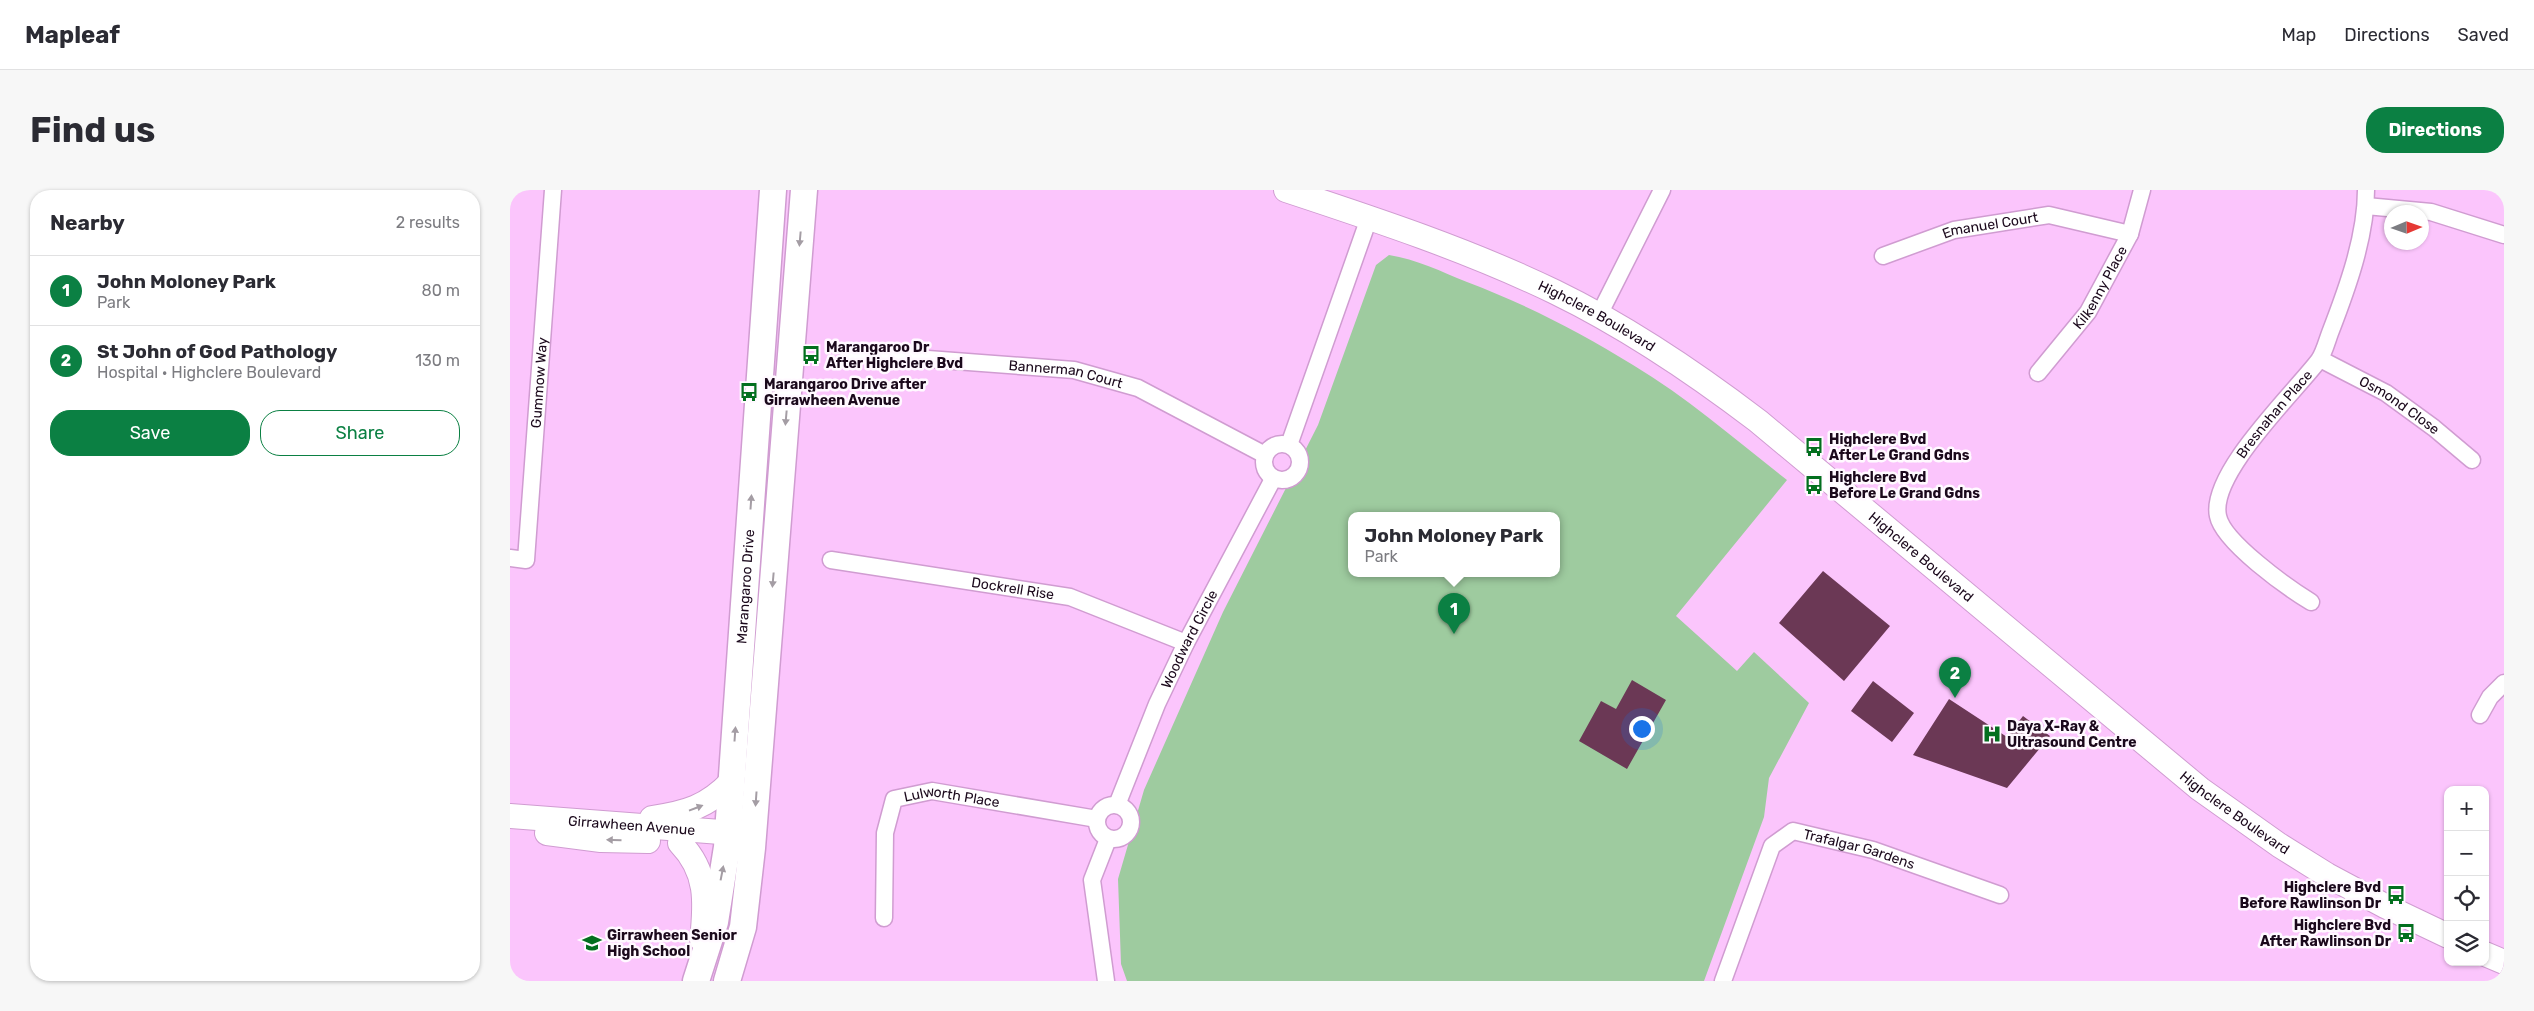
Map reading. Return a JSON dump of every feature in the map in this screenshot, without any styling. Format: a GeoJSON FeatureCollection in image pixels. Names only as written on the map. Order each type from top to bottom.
{"type":"FeatureCollection","features":[{"type":"Feature","properties":{"kind":"main road","name":"Marangaroo Drive"},"geometry":{"type":"LineString","coordinates":[[727,981],[743,927],[740,840],[731,782],[773,190]]}},
{"type":"Feature","properties":{"kind":"main road","name":"Marangaroo Drive"},"geometry":{"type":"LineString","coordinates":[[697,976],[740,840],[804,190]]}},
{"type":"Feature","properties":{"kind":"street","name":"Gummow Way"},"geometry":{"type":"LineString","coordinates":[[510,558],[526,560],[553,190]]}},
{"type":"Feature","properties":{"kind":"street","name":"Highclere Boulevard"},"geometry":{"type":"LineString","coordinates":[[1286,190],[1369,218],[1520,276],[1599,315],[1690,370],[1758,421],[2113,718],[2235,815],[2327,874],[2385,906],[2444,934]]}},
{"type":"Feature","properties":{"kind":"street"},"geometry":{"type":"LineString","coordinates":[[1599,315],[1662,190]]}},
{"type":"Feature","properties":{"kind":"street","name":"Kilkenny Place"},"geometry":{"type":"LineString","coordinates":[[2038,373],[2088,312],[2130,234],[2142,190]]}},
{"type":"Feature","properties":{"kind":"street","name":"Bresnahan Place"},"geometry":{"type":"LineString","coordinates":[[2311,602],[2288,589],[2231,538],[2222,528],[2217,505],[2220,492],[2262,424],[2320,359],[2347,289],[2366,206],[2366,190]]}},
{"type":"Feature","properties":{"kind":"street"},"geometry":{"type":"LineString","coordinates":[[2366,206],[2430,212],[2504,235]]}},
{"type":"Feature","properties":{"kind":"street","name":"Emanuel Court"},"geometry":{"type":"LineString","coordinates":[[1883,256],[1954,230],[2049,215],[2130,234]]}},
{"type":"Feature","properties":{"kind":"street"},"geometry":{"type":"LineString","coordinates":[[1289,445],[1369,218]]}},
{"type":"Feature","properties":{"kind":"street","name":"Bannerman Court"},"geometry":{"type":"LineString","coordinates":[[848,353],[1074,370],[1138,388],[1265,456]]}},
{"type":"Feature","properties":{"kind":"street","name":"Osmond Close"},"geometry":{"type":"LineString","coordinates":[[2320,359],[2386,393],[2434,428],[2472,460]]}},
{"type":"Feature","properties":{"kind":"street"},"geometry":{"type":"LineString","coordinates":[[1289,445],[1300,456],[1299,472],[1287,480],[1274,478],[1265,469],[1265,456],[1274,446],[1289,445]]}},
{"type":"Feature","properties":{"kind":"street","name":"Woodward Circle"},"geometry":{"type":"LineString","coordinates":[[1117,805],[1157,704],[1186,643],[1274,478]]}},
{"type":"Feature","properties":{"kind":"street","name":"Dockrell Rise"},"geometry":{"type":"LineString","coordinates":[[831,560],[1070,596],[1186,643]]}},
{"type":"Feature","properties":{"kind":"street"},"geometry":{"type":"LineString","coordinates":[[2480,715],[2490,697],[2504,682]]}},
{"type":"Feature","properties":{"kind":"street"},"geometry":{"type":"LineString","coordinates":[[614,824],[690,810],[709,802],[731,782]]}},
{"type":"Feature","properties":{"kind":"street","name":"Lulworth Place"},"geometry":{"type":"LineString","coordinates":[[884,918],[885,832],[894,799],[932,791],[1097,819]]}},
{"type":"Feature","properties":{"kind":"street"},"geometry":{"type":"LineString","coordinates":[[1117,805],[1129,814],[1130,829],[1121,839],[1108,839],[1099,831],[1097,819],[1104,808],[1117,805]]}},
{"type":"Feature","properties":{"kind":"street","name":"Girrawheen Avenue"},"geometry":{"type":"LineString","coordinates":[[510,816],[614,824],[740,840]]}},
{"type":"Feature","properties":{"kind":"street","name":"Girrawheen Avenue"},"geometry":{"type":"LineString","coordinates":[[510,830],[601,840],[680,843],[740,840]]}},
{"type":"Feature","properties":{"kind":"street","name":"Trafalgar Gardens"},"geometry":{"type":"LineString","coordinates":[[1723,981],[1772,846],[1793,831],[1873,850],[2000,895]]}},
{"type":"Feature","properties":{"kind":"street"},"geometry":{"type":"LineString","coordinates":[[1106,981],[1092,880],[1108,839]]}},
{"type":"Feature","properties":{"kind":"street"},"geometry":{"type":"LineString","coordinates":[[680,843],[693,856],[702,879],[704,918],[697,976]]}},
{"type":"Feature","properties":{"kind":"street"},"geometry":{"type":"LineString","coordinates":[[2489,956],[2504,962]]}},
{"type":"Feature","properties":{"kind":"green space"},"geometry":{"type":"Polygon","coordinates":[[[1389,255],[1438,270],[1510,300],[1593,341],[1673,391],[1787,480],[1676,616],[1737,671],[1754,652],[1809,703],[1769,778],[1764,817],[1704,981],[1127,981],[1121,964],[1118,879],[1144,790],[1223,612],[1318,425],[1376,265],[1389,255]]]}},
{"type":"Feature","properties":{"kind":"building"},"geometry":{"type":"Polygon","coordinates":[[[1823,571],[1890,626],[1844,681],[1779,623],[1823,571]]]}},
{"type":"Feature","properties":{"kind":"building"},"geometry":{"type":"Polygon","coordinates":[[[1632,680],[1666,700],[1627,769],[1579,741],[1601,701],[1616,709],[1632,680]]]}},
{"type":"Feature","properties":{"kind":"building"},"geometry":{"type":"Polygon","coordinates":[[[1873,681],[1914,713],[1892,742],[1851,711],[1873,681]]]}},
{"type":"Feature","properties":{"kind":"building"},"geometry":{"type":"Polygon","coordinates":[[[1949,699],[2007,737],[2023,716],[2050,736],[2007,788],[1913,755],[1949,699]]]}},
{"type":"Feature","properties":{"kind":"place","name":"Marangaroo Dr After Highclere Bvd"},"geometry":{"type":"Point","coordinates":[811,355]}},
{"type":"Feature","properties":{"kind":"place","name":"Marangaroo Drive after Girrawheen Avenue"},"geometry":{"type":"Point","coordinates":[749,392]}},
{"type":"Feature","properties":{"kind":"place","name":"Highclere Bvd After Le Grand Gdns"},"geometry":{"type":"Point","coordinates":[1814,447]}},
{"type":"Feature","properties":{"kind":"place","name":"Highclere Bvd Before Le Grand Gdns"},"geometry":{"type":"Point","coordinates":[1814,485]}},
{"type":"Feature","properties":{"kind":"place","name":"John Moloney Park"},"geometry":{"type":"Point","coordinates":[1454,634]}},
{"type":"Feature","properties":{"kind":"place","name":"St John of God Pathology"},"geometry":{"type":"Point","coordinates":[1955,698]}},
{"type":"Feature","properties":{"kind":"place","name":"Daya X-Ray & Ultrasound Centre"},"geometry":{"type":"Point","coordinates":[1992,734]}},
{"type":"Feature","properties":{"kind":"place","name":"Highclere Bvd Before Rawlinson Dr"},"geometry":{"type":"Point","coordinates":[2396,895]}},
{"type":"Feature","properties":{"kind":"place","name":"Highclere Bvd After Rawlinson Dr"},"geometry":{"type":"Point","coordinates":[2406,933]}},
{"type":"Feature","properties":{"kind":"place","name":"Girrawheen Senior High School"},"geometry":{"type":"Point","coordinates":[592,943]}}]}
